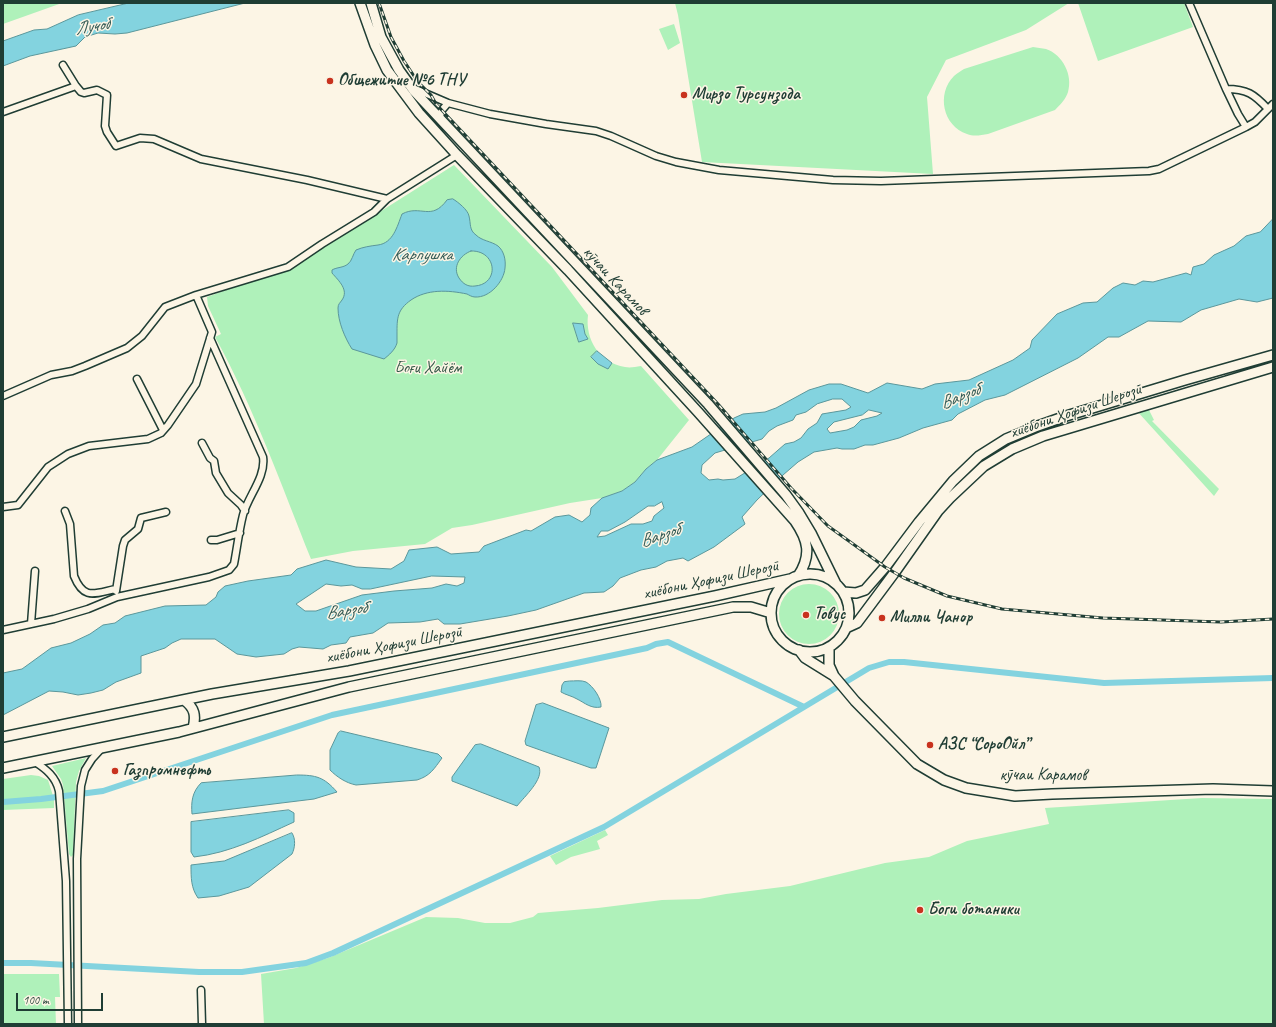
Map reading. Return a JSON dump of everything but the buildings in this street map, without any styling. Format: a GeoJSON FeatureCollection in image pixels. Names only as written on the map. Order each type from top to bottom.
{"type":"FeatureCollection","features":[{"type":"Feature","properties":{"kind":"main road","name":"кӯчаи Карамов"},"geometry":{"type":"LineString","coordinates":[[360,3],[375,45],[387,70],[418,113],[568,270],[795,521],[807,542],[807,550],[805,564],[794,577]]}},
{"type":"Feature","properties":{"kind":"main road","name":"кӯчаи Карамов"},"geometry":{"type":"LineString","coordinates":[[371,3],[381,37],[399,70],[411,88],[708,404],[786,495],[811,533],[836,584]]}},
{"type":"Feature","properties":{"kind":"main road"},"geometry":{"type":"LineString","coordinates":[[498,198],[507,190]]}},
{"type":"Feature","properties":{"kind":"main road","name":"хиёбони Ҳофизи Шерозӣ"},"geometry":{"type":"LineString","coordinates":[[843,592],[856,593],[866,590],[953,481],[979,456],[1006,440],[1035,426],[1066,416],[1185,380],[1273,356]]}},
{"type":"Feature","properties":{"kind":"main road","name":"хиёбони Ҳофизи Шерозӣ"},"geometry":{"type":"LineString","coordinates":[[846,628],[857,623],[938,511],[984,466],[1012,449],[1043,436],[1273,367]]}},
{"type":"Feature","properties":{"kind":"main road"},"geometry":{"type":"LineString","coordinates":[[1066,416],[1069,428]]}},
{"type":"Feature","properties":{"kind":"main road","name":"хиёбони Ҳофизи Шерозӣ"},"geometry":{"type":"LineString","coordinates":[[3,737],[184,700],[349,671],[714,596],[811,574],[824,577],[836,584],[843,592],[846,599],[849,614],[846,628],[839,639],[829,647]]}},
{"type":"Feature","properties":{"kind":"main road","name":"хиёбони Ҳофизи Шерозӣ"},"geometry":{"type":"LineString","coordinates":[[3,768],[193,728],[349,687],[733,607],[751,607],[771,613],[772,603],[776,594],[782,585],[794,577]]}},
{"type":"Feature","properties":{"kind":"main road"},"geometry":{"type":"LineString","coordinates":[[771,613],[772,623],[779,636],[790,646],[809,652],[820,651],[829,647]]}},
{"type":"Feature","properties":{"kind":"main road","name":"кӯчаи Карамов"},"geometry":{"type":"LineString","coordinates":[[829,647],[829,665],[834,676],[855,701],[917,764],[944,780],[966,788],[1015,796],[1213,788],[1273,791]]}},
{"type":"Feature","properties":{"kind":"main road","name":"кӯчаи Карамов"},"geometry":{"type":"LineString","coordinates":[[799,650],[805,658],[834,676]]}},
{"type":"Feature","properties":{"kind":"main road"},"geometry":{"type":"LineString","coordinates":[[184,700],[192,706],[194,712],[195,718],[193,728]]}},
{"type":"Feature","properties":{"kind":"street"},"geometry":{"type":"LineString","coordinates":[[1189,3],[1226,89],[1246,127]]}},
{"type":"Feature","properties":{"kind":"street"},"geometry":{"type":"LineString","coordinates":[[63,65],[76,86],[84,93],[97,90],[107,95],[105,126],[116,146],[140,138],[154,139],[201,159],[307,180],[387,199]]}},
{"type":"Feature","properties":{"kind":"street"},"geometry":{"type":"LineString","coordinates":[[3,112],[76,86]]}},
{"type":"Feature","properties":{"kind":"street"},"geometry":{"type":"LineString","coordinates":[[411,88],[448,103],[490,114],[596,131],[656,156],[676,162],[719,170],[833,180],[904,181],[1149,171],[1159,169],[1255,122],[1271,106],[1256,96],[1240,89],[1226,89]]}},
{"type":"Feature","properties":{"kind":"street"},"geometry":{"type":"LineString","coordinates":[[439,119],[442,110],[448,103]]}},
{"type":"Feature","properties":{"kind":"street"},"geometry":{"type":"LineString","coordinates":[[3,396],[51,375],[72,371],[127,348],[142,336],[165,307],[196,295],[288,267],[374,212],[387,199],[457,155]]}},
{"type":"Feature","properties":{"kind":"street"},"geometry":{"type":"LineString","coordinates":[[3,507],[18,506],[48,467],[68,454],[89,446],[148,439],[164,430],[196,384],[212,332],[196,295]]}},
{"type":"Feature","properties":{"kind":"street"},"geometry":{"type":"LineString","coordinates":[[3,630],[88,609],[117,597],[198,580],[229,570],[234,564],[245,511],[264,462],[210,338]]}},
{"type":"Feature","properties":{"kind":"street"},"geometry":{"type":"LineString","coordinates":[[137,379],[164,430]]}},
{"type":"Feature","properties":{"kind":"street"},"geometry":{"type":"LineString","coordinates":[[202,443],[210,458],[214,461],[216,473],[228,493],[241,505],[245,511]]}},
{"type":"Feature","properties":{"kind":"street"},"geometry":{"type":"LineString","coordinates":[[65,511],[70,524],[74,576],[76,581],[80,587],[92,594],[116,588]]}},
{"type":"Feature","properties":{"kind":"street"},"geometry":{"type":"LineString","coordinates":[[117,597],[116,588],[125,540],[138,529],[141,518],[166,512]]}},
{"type":"Feature","properties":{"kind":"street"},"geometry":{"type":"LineString","coordinates":[[211,540],[217,540],[240,533]]}},
{"type":"Feature","properties":{"kind":"street"},"geometry":{"type":"LineString","coordinates":[[31,624],[35,571]]}},
{"type":"Feature","properties":{"kind":"street"},"geometry":{"type":"LineString","coordinates":[[78,1024],[77,859],[81,782],[88,765],[102,748]]}},
{"type":"Feature","properties":{"kind":"street"},"geometry":{"type":"LineString","coordinates":[[35,762],[50,774],[58,787],[65,860],[68,946],[68,1024]]}},
{"type":"Feature","properties":{"kind":"street"},"geometry":{"type":"LineString","coordinates":[[65,860],[70,861],[77,859]]}},
{"type":"Feature","properties":{"kind":"street"},"geometry":{"type":"LineString","coordinates":[[201,990],[202,1024]]}},
{"type":"Feature","properties":{"kind":"green space"},"geometry":{"type":"Polygon","coordinates":[[[3,3],[62,3],[3,24],[3,3]]]}},
{"type":"Feature","properties":{"kind":"green space"},"geometry":{"type":"Polygon","coordinates":[[[675,3],[1069,3],[1026,30],[946,60],[927,97],[933,174],[702,162],[675,3]]]}},
{"type":"Feature","properties":{"kind":"green space"},"geometry":{"type":"Polygon","coordinates":[[[1078,3],[1184,3],[1193,27],[1098,61],[1078,3]]]}},
{"type":"Feature","properties":{"kind":"green space"},"geometry":{"type":"Polygon","coordinates":[[[674,24],[680,43],[668,50],[659,29],[674,24]]]}},
{"type":"Feature","properties":{"kind":"green space"},"geometry":{"type":"Polygon","coordinates":[[[1033,47],[1046,49],[1052,52],[1062,61],[1068,73],[1069,86],[1067,95],[1055,110],[988,134],[967,134],[952,124],[945,109],[944,100],[948,83],[954,76],[964,69],[1033,47]]]}},
{"type":"Feature","properties":{"kind":"green space","name":"Боғи Хайём"},"geometry":{"type":"Polygon","coordinates":[[[454,165],[552,267],[588,315],[589,333],[601,355],[616,365],[625,367],[641,366],[689,420],[657,460],[646,469],[635,482],[622,491],[602,498],[570,503],[472,525],[452,528],[425,544],[353,551],[311,559],[255,419],[215,337],[221,334],[208,306],[207,297],[262,277],[308,254],[378,213],[454,165]]]}},
{"type":"Feature","properties":{"kind":"green space"},"geometry":{"type":"Polygon","coordinates":[[[1148,408],[1154,420],[1152,421],[1219,489],[1214,496],[1137,411],[1148,408]]]}},
{"type":"Feature","properties":{"kind":"green space"},"geometry":{"type":"Polygon","coordinates":[[[809,584],[825,589],[830,593],[834,598],[839,614],[834,630],[830,635],[825,639],[809,644],[793,639],[788,635],[784,630],[779,614],[784,598],[788,593],[793,589],[809,584]]]}},
{"type":"Feature","properties":{"kind":"green space"},"geometry":{"type":"Polygon","coordinates":[[[86,758],[79,771],[76,782],[73,855],[71,857],[69,854],[63,785],[61,779],[52,766],[86,758]]]}},
{"type":"Feature","properties":{"kind":"green space"},"geometry":{"type":"Polygon","coordinates":[[[31,775],[39,776],[48,780],[54,799],[54,808],[3,810],[3,779],[31,775]]]}},
{"type":"Feature","properties":{"kind":"green space","name":"Боги ботаники"},"geometry":{"type":"Polygon","coordinates":[[[1202,798],[1273,799],[1273,1024],[264,1024],[261,974],[296,968],[328,958],[426,917],[458,918],[485,923],[510,923],[533,917],[538,913],[598,908],[662,900],[699,899],[790,886],[885,863],[929,857],[967,841],[1049,824],[1045,808],[1202,798]]]}},
{"type":"Feature","properties":{"kind":"green space"},"geometry":{"type":"Polygon","coordinates":[[[605,830],[608,835],[597,841],[600,849],[571,857],[556,865],[550,856],[605,830]]]}},
{"type":"Feature","properties":{"kind":"green space"},"geometry":{"type":"Polygon","coordinates":[[[3,974],[59,974],[60,997],[55,997],[56,1024],[3,1024],[3,974]]]}},
{"type":"Feature","properties":{"kind":"water","name":"Лучоб"},"geometry":{"type":"Polygon","coordinates":[[[129,3],[245,3],[127,33],[98,33],[85,37],[76,46],[30,56],[3,66],[3,41],[34,30],[47,29],[78,15],[129,3]]]}},
{"type":"Feature","properties":{"kind":"water","name":"Карпушка"},"geometry":{"type":"Polygon","coordinates":[[[453,199],[465,209],[470,219],[471,229],[478,237],[498,246],[502,250],[505,259],[505,268],[499,283],[491,292],[481,297],[438,291],[417,296],[406,304],[400,311],[397,323],[396,346],[384,359],[352,349],[342,330],[338,313],[338,305],[344,296],[344,289],[332,273],[332,270],[348,264],[356,250],[383,244],[391,238],[402,214],[409,211],[436,210],[447,200],[453,199]],[[471,251],[464,255],[458,262],[456,270],[457,274],[464,283],[468,285],[475,286],[483,284],[489,280],[492,274],[490,261],[480,252],[471,251]]]}},
{"type":"Feature","properties":{"kind":"water","name":"Варзоб"},"geometry":{"type":"Polygon","coordinates":[[[1273,219],[1273,298],[1257,302],[1239,299],[1201,310],[1181,322],[1148,321],[1119,337],[1108,337],[1078,358],[1005,395],[985,400],[958,414],[952,420],[873,445],[865,445],[854,449],[837,448],[814,452],[798,462],[757,500],[742,517],[745,524],[714,547],[688,561],[683,558],[667,561],[656,567],[641,570],[620,578],[613,586],[604,592],[584,593],[536,610],[460,624],[444,624],[438,619],[420,622],[388,623],[373,633],[350,637],[346,643],[331,645],[323,649],[299,647],[284,654],[256,657],[237,654],[215,639],[181,639],[165,648],[141,656],[141,673],[116,682],[103,690],[78,695],[49,691],[3,715],[3,673],[22,669],[51,648],[71,643],[90,634],[103,625],[115,623],[125,616],[165,606],[206,605],[216,597],[218,592],[225,586],[291,575],[297,569],[326,560],[356,567],[391,569],[404,561],[409,550],[437,547],[451,554],[479,552],[484,546],[526,530],[531,531],[555,517],[569,515],[582,522],[590,515],[591,508],[602,498],[622,491],[635,482],[646,469],[657,460],[692,447],[734,418],[743,414],[765,412],[776,408],[809,390],[829,384],[841,384],[868,393],[887,383],[922,389],[935,384],[969,380],[1013,360],[1030,348],[1032,340],[1057,314],[1083,303],[1097,302],[1113,288],[1123,283],[1135,285],[1143,281],[1153,282],[1186,273],[1191,275],[1193,267],[1204,264],[1214,255],[1234,246],[1246,236],[1260,232],[1273,219]],[[833,399],[817,404],[806,412],[796,415],[793,420],[777,426],[769,431],[762,439],[715,453],[702,465],[701,473],[709,480],[735,479],[769,458],[785,444],[794,442],[801,438],[808,429],[817,423],[822,414],[846,410],[851,407],[842,399],[833,399]],[[869,410],[862,415],[834,422],[827,429],[830,433],[847,430],[854,427],[861,420],[877,416],[882,413],[869,410]],[[662,502],[654,506],[648,506],[625,522],[608,531],[601,531],[597,537],[605,536],[631,524],[643,524],[652,521],[654,516],[664,508],[662,502]],[[432,576],[370,589],[362,589],[352,585],[341,586],[326,584],[296,604],[305,611],[316,611],[362,595],[432,588],[446,584],[457,586],[464,583],[465,577],[432,576]]]}},
{"type":"Feature","properties":{"kind":"water"},"geometry":{"type":"Polygon","coordinates":[[[573,323],[583,324],[585,334],[588,339],[579,342],[573,323]]]}},
{"type":"Feature","properties":{"kind":"water"},"geometry":{"type":"Polygon","coordinates":[[[597,351],[612,363],[608,369],[598,364],[591,357],[597,351]]]}},
{"type":"Feature","properties":{"kind":"water"},"geometry":{"type":"Polygon","coordinates":[[[582,681],[589,684],[599,697],[601,707],[585,704],[561,692],[564,682],[582,681]]]}},
{"type":"Feature","properties":{"kind":"water"},"geometry":{"type":"Polygon","coordinates":[[[543,703],[609,728],[596,768],[591,768],[526,745],[525,741],[536,705],[543,703]]]}},
{"type":"Feature","properties":{"kind":"water"},"geometry":{"type":"Polygon","coordinates":[[[341,731],[438,754],[442,758],[429,774],[417,780],[356,785],[352,784],[330,770],[330,750],[338,733],[341,731]]]}},
{"type":"Feature","properties":{"kind":"water"},"geometry":{"type":"Polygon","coordinates":[[[481,744],[539,767],[539,777],[517,806],[452,781],[452,777],[475,745],[481,744]]]}},
{"type":"Feature","properties":{"kind":"water"},"geometry":{"type":"Polygon","coordinates":[[[297,775],[315,776],[324,780],[337,792],[314,799],[192,814],[193,797],[201,783],[297,775]]]}},
{"type":"Feature","properties":{"kind":"water"},"geometry":{"type":"Polygon","coordinates":[[[289,810],[294,813],[294,822],[257,839],[233,848],[207,855],[194,857],[191,852],[191,822],[289,810]]]}},
{"type":"Feature","properties":{"kind":"water"},"geometry":{"type":"Polygon","coordinates":[[[292,833],[295,844],[292,854],[249,887],[219,896],[198,898],[191,879],[191,865],[224,861],[292,833]]]}},
{"type":"Feature","properties":{"kind":"waterway"},"geometry":{"type":"LineString","coordinates":[[3,802],[103,791],[332,715],[647,648],[656,644],[668,642],[804,707]]}},
{"type":"Feature","properties":{"kind":"waterway"},"geometry":{"type":"LineString","coordinates":[[3,963],[31,963],[199,972],[242,972],[306,963],[333,953],[604,827],[869,668],[889,662],[904,662],[1104,683],[1273,678]]}},
{"type":"Feature","properties":{"kind":"railway"},"geometry":{"type":"LineString","coordinates":[[379,3],[391,37],[404,61],[418,82],[431,95],[436,104],[718,404],[791,488],[828,526],[885,567],[904,578],[947,596],[1002,609],[1103,618],[1221,622],[1273,619]]}},
{"type":"Feature","properties":{"kind":"place","name":"Общежитие №6 ТНУ"},"geometry":{"type":"Point","coordinates":[330,81]}},
{"type":"Feature","properties":{"kind":"place","name":"Мирзо Турсунзода"},"geometry":{"type":"Point","coordinates":[684,95]}},
{"type":"Feature","properties":{"kind":"place","name":"Товус"},"geometry":{"type":"Point","coordinates":[806,615]}},
{"type":"Feature","properties":{"kind":"place","name":"Милли Чанор"},"geometry":{"type":"Point","coordinates":[882,618]}},
{"type":"Feature","properties":{"kind":"place","name":"АЗС “СороОйл”"},"geometry":{"type":"Point","coordinates":[930,745]}},
{"type":"Feature","properties":{"kind":"place","name":"Газпромнефть"},"geometry":{"type":"Point","coordinates":[115,771]}},
{"type":"Feature","properties":{"kind":"place","name":"Боги ботаники"},"geometry":{"type":"Point","coordinates":[920,910]}}]}
